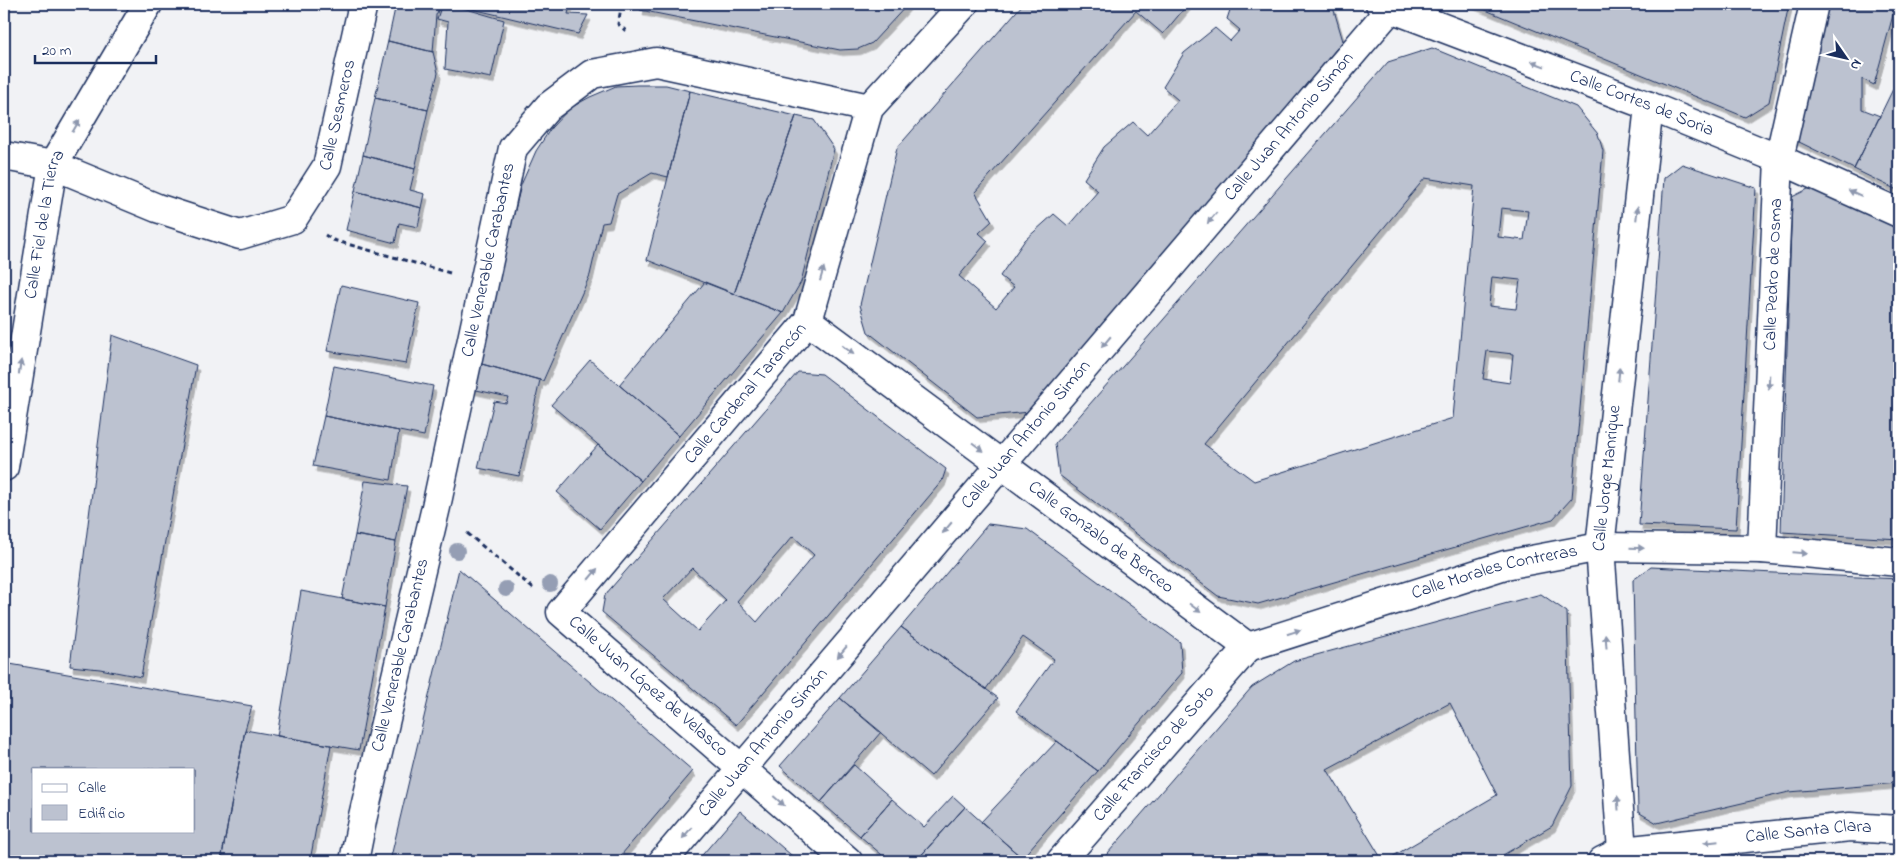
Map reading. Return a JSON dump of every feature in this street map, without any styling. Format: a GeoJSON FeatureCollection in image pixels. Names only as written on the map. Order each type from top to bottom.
{"type":"FeatureCollection","features":[{"type":"Feature","properties":{"kind":"street","name":"Calle Fiel de la Tierra"},"geometry":{"type":"LineString","coordinates":[[4,467],[53,165],[148,4]]}},
{"type":"Feature","properties":{"kind":"street","name":"Calle Sesmeros"},"geometry":{"type":"LineString","coordinates":[[53,165],[156,208],[240,235],[293,219],[327,166],[363,4]]}},
{"type":"Feature","properties":{"kind":"street"},"geometry":{"type":"LineString","coordinates":[[869,108],[964,4]]}},
{"type":"Feature","properties":{"kind":"street","name":"Calle Pedro de Osma"},"geometry":{"type":"LineString","coordinates":[[1762,549],[1779,158],[1814,4]]}},
{"type":"Feature","properties":{"kind":"street","name":"Calle Cortes de Soria"},"geometry":{"type":"LineString","coordinates":[[1386,6],[1649,106],[1779,158],[1899,213]]}},
{"type":"Feature","properties":{"kind":"street","name":"Calle Juan Antonio Simón"},"geometry":{"type":"LineString","coordinates":[[663,861],[1002,464],[1386,6]]}},
{"type":"Feature","properties":{"kind":"street","name":"Calle Venerable Carabantes"},"geometry":{"type":"LineString","coordinates":[[354,861],[436,507],[513,148],[548,107],[592,74],[656,62],[869,108]]}},
{"type":"Feature","properties":{"kind":"street","name":"Calle Jorge Manrique"},"geometry":{"type":"LineString","coordinates":[[1612,856],[1600,547],[1649,106]]}},
{"type":"Feature","properties":{"kind":"street","name":"Calle Cardenal Tarancón"},"geometry":{"type":"LineString","coordinates":[[561,612],[808,321],[869,108]]}},
{"type":"Feature","properties":{"kind":"street"},"geometry":{"type":"LineString","coordinates":[[4,156],[53,165]]}},
{"type":"Feature","properties":{"kind":"street","name":"Calle Gonzalo de Berceo"},"geometry":{"type":"LineString","coordinates":[[808,321],[1248,647]]}},
{"type":"Feature","properties":{"kind":"street","name":"Calle Morales Contreras"},"geometry":{"type":"LineString","coordinates":[[1248,647],[1505,565],[1600,547],[1762,549],[1899,562]]}},
{"type":"Feature","properties":{"kind":"street","name":"Calle Juan López de Velasco"},"geometry":{"type":"LineString","coordinates":[[561,612],[848,861]]}},
{"type":"Feature","properties":{"kind":"street","name":"Calle Francisco de Soto"},"geometry":{"type":"LineString","coordinates":[[1061,861],[1248,647]]}},
{"type":"Feature","properties":{"kind":"street","name":"Calle Santa Clara"},"geometry":{"type":"LineString","coordinates":[[1612,856],[1850,827],[1899,830]]}},
{"type":"Feature","properties":{"kind":"path"},"geometry":{"type":"LineString","coordinates":[[618,24],[622,4]]}},
{"type":"Feature","properties":{"kind":"path"},"geometry":{"type":"LineString","coordinates":[[333,240],[457,275]]}},
{"type":"Feature","properties":{"kind":"path"},"geometry":{"type":"LineString","coordinates":[[436,507],[561,612]]}},
{"type":"Feature","properties":{"kind":"building"},"geometry":{"type":"Polygon","coordinates":[[[396,4],[441,4],[436,15],[433,52],[388,41],[396,4]]]}},
{"type":"Feature","properties":{"kind":"building"},"geometry":{"type":"Polygon","coordinates":[[[442,4],[449,4],[504,20],[491,78],[445,69],[448,22],[437,19],[442,4]]]}},
{"type":"Feature","properties":{"kind":"building"},"geometry":{"type":"Polygon","coordinates":[[[465,4],[560,4],[570,6],[568,14],[588,15],[578,34],[464,7],[465,4]]]}},
{"type":"Feature","properties":{"kind":"building"},"geometry":{"type":"Polygon","coordinates":[[[641,4],[908,4],[872,43],[858,49],[840,50],[640,10],[641,4]]]}},
{"type":"Feature","properties":{"kind":"building"},"geometry":{"type":"Polygon","coordinates":[[[1023,4],[1188,4],[1163,34],[1136,11],[975,192],[992,221],[979,233],[988,241],[959,276],[996,308],[1014,287],[1000,276],[1025,240],[1054,214],[1068,226],[1098,191],[1084,179],[1104,147],[1133,122],[1147,135],[1178,100],[1163,87],[1184,53],[1215,28],[1230,41],[1240,30],[1227,19],[1232,4],[1325,4],[1333,7],[1343,41],[1030,412],[977,417],[868,332],[860,305],[897,148],[1023,4]]]}},
{"type":"Feature","properties":{"kind":"building"},"geometry":{"type":"Polygon","coordinates":[[[1471,4],[1789,4],[1769,102],[1745,117],[1471,4]]]}},
{"type":"Feature","properties":{"kind":"building"},"geometry":{"type":"Polygon","coordinates":[[[1828,4],[1896,4],[1874,85],[1862,79],[1862,109],[1880,116],[1854,169],[1795,140],[1828,4]]]}},
{"type":"Feature","properties":{"kind":"building"},"geometry":{"type":"Polygon","coordinates":[[[388,41],[433,52],[438,73],[428,110],[375,98],[388,41]]]}},
{"type":"Feature","properties":{"kind":"building"},"geometry":{"type":"Polygon","coordinates":[[[1432,48],[1576,107],[1598,134],[1603,151],[1572,498],[1553,519],[1258,604],[1218,596],[1059,475],[1055,444],[1388,62],[1432,48]],[[1425,178],[1204,444],[1254,481],[1453,418],[1474,186],[1425,178]],[[1501,208],[1498,237],[1524,240],[1528,211],[1501,208]],[[1492,277],[1489,306],[1516,309],[1520,280],[1492,277]],[[1487,351],[1483,379],[1510,383],[1513,354],[1487,351]]]}},
{"type":"Feature","properties":{"kind":"building"},"geometry":{"type":"Polygon","coordinates":[[[666,85],[690,91],[668,177],[652,173],[617,194],[609,222],[602,223],[590,275],[543,381],[478,363],[521,185],[536,151],[551,128],[570,108],[616,86],[666,85]]]}},
{"type":"Feature","properties":{"kind":"building"},"geometry":{"type":"Polygon","coordinates":[[[1894,87],[1899,90],[1899,191],[1854,169],[1894,87]]]}},
{"type":"Feature","properties":{"kind":"building"},"geometry":{"type":"Polygon","coordinates":[[[690,91],[796,116],[734,294],[647,260],[690,91]]]}},
{"type":"Feature","properties":{"kind":"building"},"geometry":{"type":"Polygon","coordinates":[[[375,98],[428,110],[415,169],[363,155],[375,98]]]}},
{"type":"Feature","properties":{"kind":"building"},"geometry":{"type":"Polygon","coordinates":[[[796,116],[814,120],[834,149],[801,282],[783,313],[734,294],[796,116]]]}},
{"type":"Feature","properties":{"kind":"building"},"geometry":{"type":"Polygon","coordinates":[[[363,155],[415,169],[410,190],[425,194],[422,208],[355,191],[363,155]]]}},
{"type":"Feature","properties":{"kind":"building"},"geometry":{"type":"Polygon","coordinates":[[[1682,164],[1756,188],[1736,529],[1639,525],[1664,178],[1682,164]]]}},
{"type":"Feature","properties":{"kind":"building"},"geometry":{"type":"Polygon","coordinates":[[[1812,187],[1899,229],[1899,539],[1781,532],[1792,197],[1812,187]]]}},
{"type":"Feature","properties":{"kind":"building"},"geometry":{"type":"Polygon","coordinates":[[[355,191],[422,208],[418,227],[399,223],[395,243],[346,230],[355,191]]]}},
{"type":"Feature","properties":{"kind":"building"},"geometry":{"type":"Polygon","coordinates":[[[705,282],[783,313],[679,436],[619,385],[705,282]]]}},
{"type":"Feature","properties":{"kind":"building"},"geometry":{"type":"Polygon","coordinates":[[[341,285],[419,303],[406,364],[327,351],[341,285]]]}},
{"type":"Feature","properties":{"kind":"building"},"geometry":{"type":"Polygon","coordinates":[[[112,335],[196,365],[141,677],[100,669],[70,666],[112,335]]]}},
{"type":"Feature","properties":{"kind":"building"},"geometry":{"type":"Polygon","coordinates":[[[590,360],[679,436],[641,481],[551,405],[590,360]]]}},
{"type":"Feature","properties":{"kind":"building"},"geometry":{"type":"Polygon","coordinates":[[[478,363],[540,380],[519,476],[478,468],[494,401],[506,403],[508,397],[472,389],[478,363]]]}},
{"type":"Feature","properties":{"kind":"building"},"geometry":{"type":"Polygon","coordinates":[[[334,366],[433,386],[424,436],[324,416],[334,366]]]}},
{"type":"Feature","properties":{"kind":"building"},"geometry":{"type":"Polygon","coordinates":[[[798,372],[822,374],[946,469],[942,481],[736,725],[602,612],[605,595],[798,372]],[[793,536],[737,601],[757,622],[814,555],[793,536]],[[692,568],[663,599],[698,631],[726,600],[692,568]]]}},
{"type":"Feature","properties":{"kind":"building"},"geometry":{"type":"Polygon","coordinates":[[[324,416],[399,431],[391,480],[313,466],[324,416]]]}},
{"type":"Feature","properties":{"kind":"building"},"geometry":{"type":"Polygon","coordinates":[[[598,445],[641,481],[600,529],[557,492],[598,445]]]}},
{"type":"Feature","properties":{"kind":"building"},"geometry":{"type":"Polygon","coordinates":[[[365,481],[407,486],[396,542],[355,535],[365,481]]]}},
{"type":"Feature","properties":{"kind":"building"},"geometry":{"type":"Polygon","coordinates":[[[988,524],[1027,529],[1180,642],[1182,673],[1098,771],[1016,711],[1054,659],[1023,637],[986,689],[901,627],[988,524]]]}},
{"type":"Feature","properties":{"kind":"building"},"geometry":{"type":"Polygon","coordinates":[[[355,535],[396,542],[385,607],[342,599],[355,535]]]}},
{"type":"Feature","properties":{"kind":"building"},"geometry":{"type":"Polygon","coordinates":[[[1651,567],[1899,579],[1899,783],[1789,792],[1657,823],[1638,812],[1633,580],[1651,567]]]}},
{"type":"Feature","properties":{"kind":"building"},"geometry":{"type":"Polygon","coordinates":[[[459,569],[693,771],[616,861],[390,861],[459,569]]]}},
{"type":"Feature","properties":{"kind":"building"},"geometry":{"type":"Polygon","coordinates":[[[301,591],[385,607],[359,750],[277,736],[301,591]]]}},
{"type":"Feature","properties":{"kind":"building"},"geometry":{"type":"Polygon","coordinates":[[[1541,594],[1567,612],[1572,786],[1552,826],[1493,861],[1385,861],[1497,795],[1450,703],[1327,769],[1383,861],[1101,861],[1252,687],[1294,661],[1541,594]]]}},
{"type":"Feature","properties":{"kind":"building"},"geometry":{"type":"Polygon","coordinates":[[[901,627],[998,698],[931,776],[840,698],[901,627]]]}},
{"type":"Feature","properties":{"kind":"building"},"geometry":{"type":"Polygon","coordinates":[[[4,663],[252,706],[245,730],[221,861],[4,861],[4,663]]]}},
{"type":"Feature","properties":{"kind":"building"},"geometry":{"type":"Polygon","coordinates":[[[840,698],[881,732],[821,802],[780,766],[840,698]]]}},
{"type":"Feature","properties":{"kind":"building"},"geometry":{"type":"Polygon","coordinates":[[[245,730],[331,745],[310,861],[221,861],[245,730]]]}},
{"type":"Feature","properties":{"kind":"building"},"geometry":{"type":"Polygon","coordinates":[[[1057,741],[1098,771],[1022,858],[981,822],[1057,741]]]}},
{"type":"Feature","properties":{"kind":"building"},"geometry":{"type":"Polygon","coordinates":[[[854,765],[892,799],[860,836],[821,802],[854,765]]]}},
{"type":"Feature","properties":{"kind":"building"},"geometry":{"type":"Polygon","coordinates":[[[953,796],[965,807],[916,861],[889,861],[860,836],[892,799],[924,827],[953,796]]]}},
{"type":"Feature","properties":{"kind":"building"},"geometry":{"type":"Polygon","coordinates":[[[965,807],[1022,858],[1020,861],[916,861],[965,807]]]}},
{"type":"Feature","properties":{"kind":"building"},"geometry":{"type":"Polygon","coordinates":[[[740,811],[798,861],[697,861],[740,811]]]}}]}
